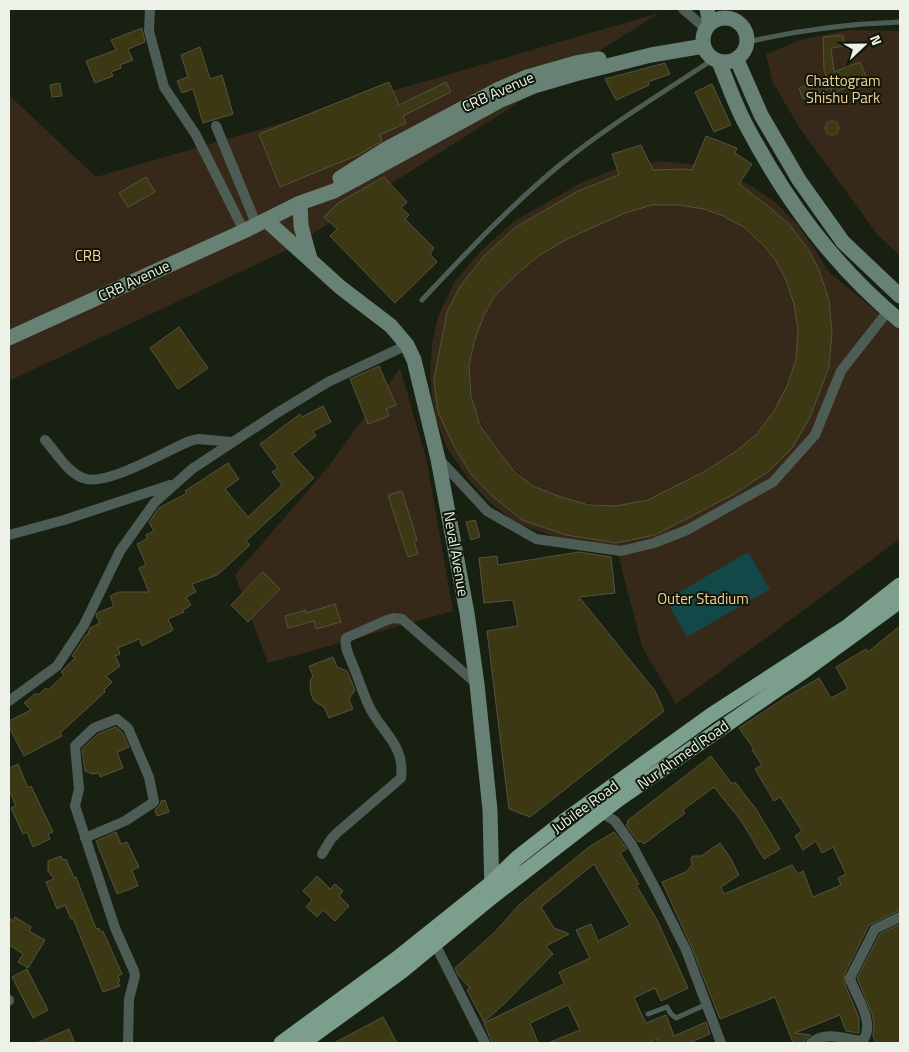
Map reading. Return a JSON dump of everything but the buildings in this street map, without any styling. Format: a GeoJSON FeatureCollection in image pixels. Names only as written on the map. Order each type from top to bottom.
{"type":"FeatureCollection","features":[{"type":"Feature","properties":{"kind":"main road"},"geometry":{"type":"LineString","coordinates":[[707,9],[709,43],[745,124],[785,194],[832,256],[894,316]]}},
{"type":"Feature","properties":{"kind":"main road"},"geometry":{"type":"LineString","coordinates":[[725,13],[742,26],[748,42],[745,52],[737,60],[725,63],[709,43],[720,19],[725,13]]}},
{"type":"Feature","properties":{"kind":"main road","name":"CRB Avenue"},"geometry":{"type":"LineString","coordinates":[[9,338],[244,231],[261,220],[334,191],[369,173],[435,129],[499,95],[575,74],[709,43]]}},
{"type":"Feature","properties":{"kind":"main road"},"geometry":{"type":"LineString","coordinates":[[737,60],[761,115],[799,180],[843,242],[900,296]]}},
{"type":"Feature","properties":{"kind":"main road"},"geometry":{"type":"LineString","coordinates":[[307,201],[301,226],[310,259]]}},
{"type":"Feature","properties":{"kind":"main road","name":"Neval Avenue"},"geometry":{"type":"LineString","coordinates":[[261,220],[310,259],[340,287],[391,326],[407,345],[414,360],[438,459],[458,562],[476,684],[490,810],[492,890]]}},
{"type":"Feature","properties":{"kind":"main road","name":"Jubilee Road"},"geometry":{"type":"LineString","coordinates":[[281,1043],[492,890],[517,858],[568,818],[711,715],[848,626],[900,585]]}},
{"type":"Feature","properties":{"kind":"main road","name":"Nur Ahmed Road"},"geometry":{"type":"LineString","coordinates":[[303,1043],[401,972],[435,944],[492,890],[619,799],[807,669],[900,601]]}},
{"type":"Feature","properties":{"kind":"street"},"geometry":{"type":"LineString","coordinates":[[150,9],[149,31],[164,87],[196,135],[244,231]]}},
{"type":"Feature","properties":{"kind":"street"},"geometry":{"type":"LineString","coordinates":[[683,9],[709,43]]}},
{"type":"Feature","properties":{"kind":"street"},"geometry":{"type":"LineString","coordinates":[[216,126],[261,220]]}},
{"type":"Feature","properties":{"kind":"street"},"geometry":{"type":"LineString","coordinates":[[438,459],[487,511],[536,539],[621,551],[654,543],[687,530],[774,482],[815,435],[841,370],[894,316]]}},
{"type":"Feature","properties":{"kind":"street"},"geometry":{"type":"LineString","coordinates":[[9,701],[57,666],[84,625],[120,551],[155,502],[176,483],[192,469],[232,442],[328,382],[407,345]]}},
{"type":"Feature","properties":{"kind":"street"},"geometry":{"type":"LineString","coordinates":[[46,440],[74,474],[84,479],[97,480],[115,475],[190,441],[198,439],[232,442]]}},
{"type":"Feature","properties":{"kind":"street"},"geometry":{"type":"LineString","coordinates":[[9,535],[64,520],[176,483]]}},
{"type":"Feature","properties":{"kind":"street"},"geometry":{"type":"LineString","coordinates":[[322,854],[331,839],[338,832],[401,778],[402,767],[399,756],[389,734],[371,710],[346,650],[346,638],[387,620],[394,618],[402,619],[476,684]]}},
{"type":"Feature","properties":{"kind":"street"},"geometry":{"type":"LineString","coordinates":[[86,838],[125,821],[154,802],[149,777],[128,728],[116,719],[94,728],[75,746],[79,790],[75,806],[115,928],[134,970],[135,976],[129,999],[128,1043]]}},
{"type":"Feature","properties":{"kind":"street"},"geometry":{"type":"LineString","coordinates":[[602,813],[615,821],[632,845],[686,950],[721,1043]]}},
{"type":"Feature","properties":{"kind":"street"},"geometry":{"type":"LineString","coordinates":[[812,1043],[817,1038],[826,1036],[860,1041],[864,1039],[868,1028],[866,1018],[850,978],[875,928],[900,917]]}},
{"type":"Feature","properties":{"kind":"street"},"geometry":{"type":"LineString","coordinates":[[435,944],[485,1043]]}},
{"type":"Feature","properties":{"kind":"lane"},"geometry":{"type":"LineString","coordinates":[[748,42],[790,32],[850,24],[900,22]]}},
{"type":"Feature","properties":{"kind":"lane"},"geometry":{"type":"LineString","coordinates":[[422,300],[480,239],[561,164],[610,127],[709,62],[709,43]]}},
{"type":"Feature","properties":{"kind":"lane"},"geometry":{"type":"LineString","coordinates":[[648,1014],[667,1007],[676,1018],[707,1004]]}},
{"type":"Feature","properties":{"kind":"green space","name":"CRB"},"geometry":{"type":"Polygon","coordinates":[[[659,13],[287,250],[9,381],[9,95],[96,177],[659,13]]]}},
{"type":"Feature","properties":{"kind":"green space","name":"Chattogram Shishu Park"},"geometry":{"type":"Polygon","coordinates":[[[849,30],[900,31],[900,256],[877,234],[799,127],[772,81],[766,54],[800,40],[849,30]]]}},
{"type":"Feature","properties":{"kind":"green space","name":"Outer Stadium"},"geometry":{"type":"Polygon","coordinates":[[[660,161],[691,164],[721,171],[753,187],[775,202],[799,226],[830,273],[900,331],[900,539],[676,704],[642,647],[616,546],[568,541],[518,524],[490,503],[470,481],[447,448],[434,414],[430,375],[432,344],[438,317],[455,281],[480,252],[513,222],[579,184],[613,170],[660,161]],[[685,169],[623,173],[484,256],[461,285],[447,312],[434,379],[438,412],[454,446],[471,474],[491,495],[522,520],[566,535],[616,543],[655,535],[734,494],[769,471],[792,448],[810,417],[829,367],[832,333],[829,300],[819,270],[808,249],[789,224],[746,190],[712,174],[685,169]]]}},
{"type":"Feature","properties":{"kind":"green space"},"geometry":{"type":"Polygon","coordinates":[[[652,205],[686,206],[706,210],[728,219],[748,232],[765,249],[779,268],[790,289],[796,312],[798,336],[795,360],[789,380],[781,399],[764,425],[750,441],[715,465],[653,497],[628,505],[607,506],[553,495],[532,484],[514,469],[491,440],[479,420],[472,398],[469,376],[472,352],[483,317],[496,295],[526,266],[542,254],[577,233],[614,217],[652,205]]]}},
{"type":"Feature","properties":{"kind":"green space"},"geometry":{"type":"Polygon","coordinates":[[[400,368],[427,462],[453,611],[268,663],[235,575],[328,467],[400,368]]]}},
{"type":"Feature","properties":{"kind":"water"},"geometry":{"type":"Polygon","coordinates":[[[748,552],[770,589],[687,637],[666,600],[748,552]]]}}]}
